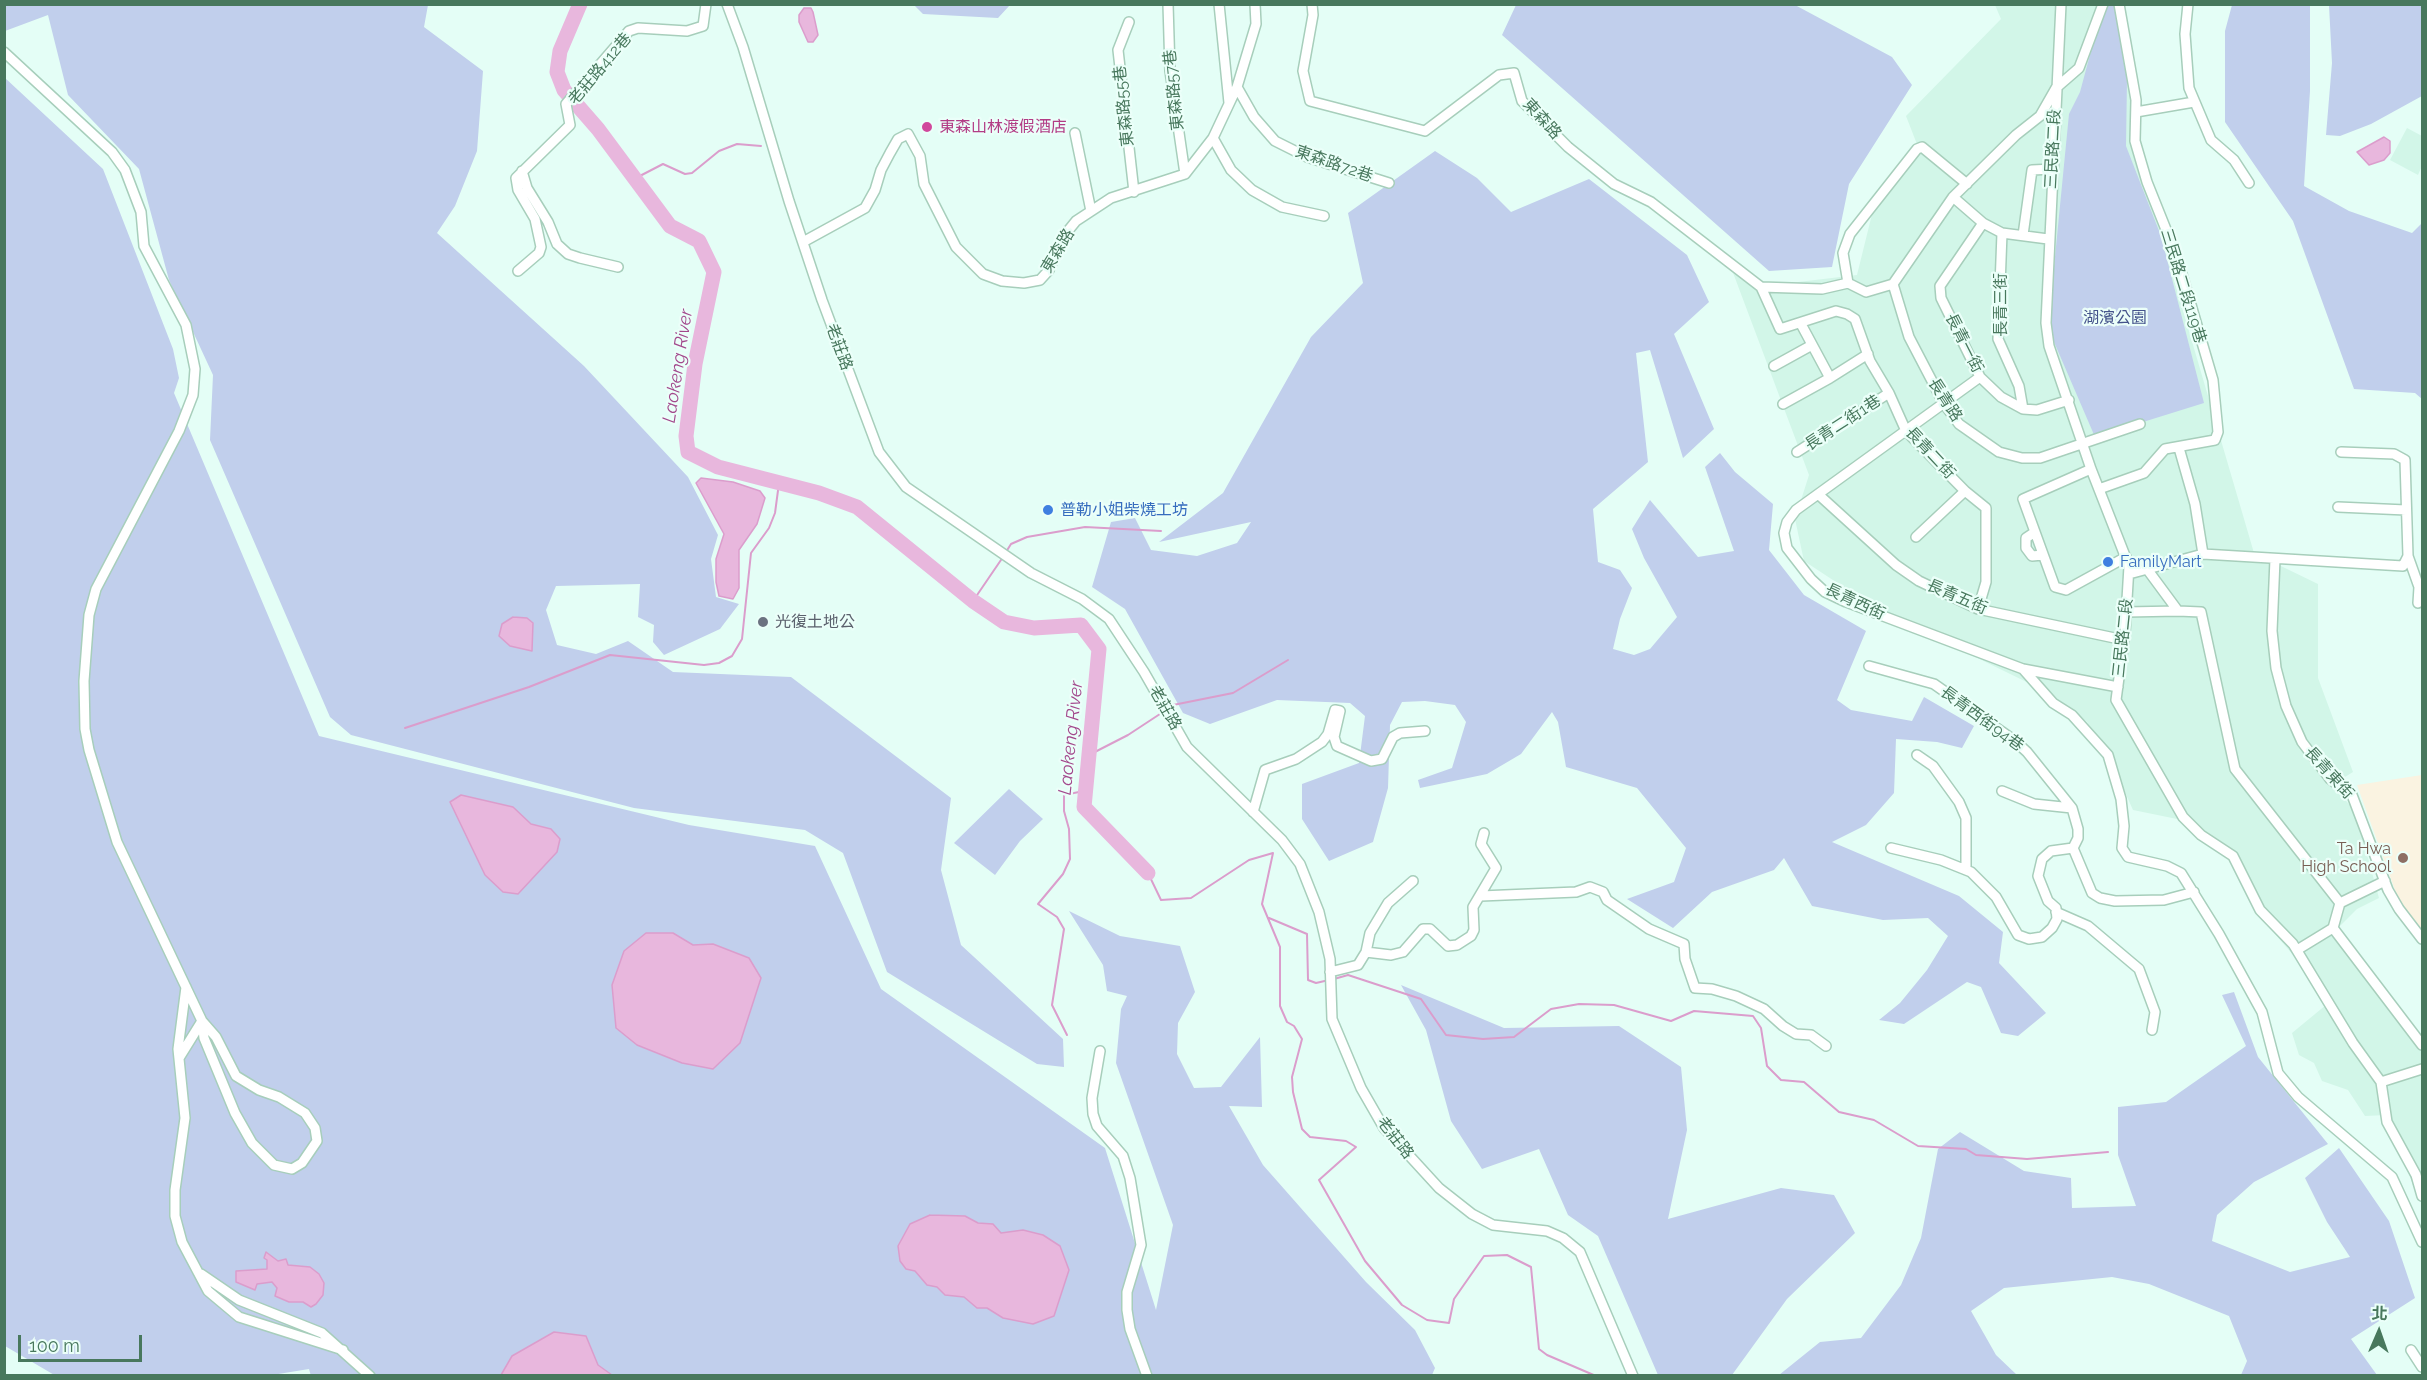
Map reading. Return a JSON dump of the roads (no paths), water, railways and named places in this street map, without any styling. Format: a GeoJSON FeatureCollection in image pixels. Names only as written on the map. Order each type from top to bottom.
{"type":"FeatureCollection","features":[{"type":"Feature","properties":{"kind":"street","name":"老莊路412巷"},"geometry":{"type":"LineString","coordinates":[[522,171],[570,124],[566,104],[578,93],[629,31],[638,28],[687,31],[703,26],[706,4]]}},
{"type":"Feature","properties":{"kind":"street","name":"老莊路"},"geometry":{"type":"LineString","coordinates":[[727,4],[743,47],[803,242],[879,452],[906,487],[1031,573],[1082,599],[1109,619],[1187,747],[1282,840],[1307,878],[1319,912],[1330,959],[1332,1019],[1360,1088],[1384,1128],[1439,1188],[1472,1214],[1493,1225],[1547,1231],[1563,1238],[1580,1252],[1633,1376]]}},
{"type":"Feature","properties":{"kind":"street","name":"東森路57巷"},"geometry":{"type":"LineString","coordinates":[[1168,4],[1170,71],[1185,174]]}},
{"type":"Feature","properties":{"kind":"street"},"geometry":{"type":"LineString","coordinates":[[1219,4],[1230,102]]}},
{"type":"Feature","properties":{"kind":"street"},"geometry":{"type":"LineString","coordinates":[[1185,174],[1213,138],[1237,87],[1256,24],[1256,4]]}},
{"type":"Feature","properties":{"kind":"street","name":"東森路"},"geometry":{"type":"LineString","coordinates":[[1312,4],[1313,15],[1303,71],[1310,101],[1425,131],[1498,75],[1514,74],[1522,101],[1568,147],[1614,184],[1652,202],[1761,287]]}},
{"type":"Feature","properties":{"kind":"street"},"geometry":{"type":"LineString","coordinates":[[1830,378],[1801,324],[1780,329],[1761,287],[1822,289],[1848,283],[1866,292],[1893,284],[1953,197],[2016,135],[2040,116],[2056,88],[2079,68],[2103,4]]}},
{"type":"Feature","properties":{"kind":"street","name":"三民路二段119巷"},"geometry":{"type":"LineString","coordinates":[[2099,489],[2145,473],[2165,449],[2215,440],[2218,432],[2213,380],[2177,256],[2147,182],[2135,141],[2136,112],[2119,4]]}},
{"type":"Feature","properties":{"kind":"street"},"geometry":{"type":"LineString","coordinates":[[2188,4],[2186,64],[2194,102],[2211,140],[2234,160],[2249,183]]}},
{"type":"Feature","properties":{"kind":"street","name":"三民路二段"},"geometry":{"type":"LineString","coordinates":[[2062,7],[2048,239],[2046,323],[2049,346],[2091,469],[2126,557],[2128,574],[2126,612],[2116,700],[2183,817],[2201,835],[2233,856],[2260,910],[2297,950],[2353,1043],[2381,1082]]}},
{"type":"Feature","properties":{"kind":"street","name":"東森路55巷"},"geometry":{"type":"LineString","coordinates":[[1129,22],[1118,50],[1134,192]]}},
{"type":"Feature","properties":{"kind":"street"},"geometry":{"type":"LineString","coordinates":[[4,52],[112,152],[125,170],[141,212],[144,246],[186,325],[195,369],[193,395],[179,431],[96,589],[89,615],[84,681],[89,750],[117,842],[202,1021],[216,1037],[236,1076],[259,1090],[279,1097],[305,1113],[315,1128],[317,1141],[302,1163],[292,1169],[274,1165],[252,1143],[235,1113],[204,1038],[202,1021]]}},
{"type":"Feature","properties":{"kind":"street","name":"東森路72巷"},"geometry":{"type":"LineString","coordinates":[[1237,87],[1254,117],[1275,141],[1307,158],[1389,183]]}},
{"type":"Feature","properties":{"kind":"street"},"geometry":{"type":"LineString","coordinates":[[2136,112],[2194,102]]}},
{"type":"Feature","properties":{"kind":"street"},"geometry":{"type":"LineString","coordinates":[[1075,133],[1090,211]]}},
{"type":"Feature","properties":{"kind":"street","name":"東森路"},"geometry":{"type":"LineString","coordinates":[[803,242],[865,208],[875,190],[881,170],[898,139],[908,134],[920,156],[924,184],[956,246],[982,274],[1002,280],[1024,283],[1040,279],[1049,270],[1063,237],[1090,211],[1112,198],[1185,174]]}},
{"type":"Feature","properties":{"kind":"street"},"geometry":{"type":"LineString","coordinates":[[1213,138],[1231,170],[1252,190],[1282,207],[1324,216]]}},
{"type":"Feature","properties":{"kind":"street"},"geometry":{"type":"LineString","coordinates":[[1848,283],[1843,253],[1850,234],[1917,149],[1922,147],[1967,184]]}},
{"type":"Feature","properties":{"kind":"street"},"geometry":{"type":"LineString","coordinates":[[2022,235],[2032,170],[2053,169]]}},
{"type":"Feature","properties":{"kind":"street"},"geometry":{"type":"LineString","coordinates":[[522,171],[527,188],[548,222],[556,244],[568,254],[618,267]]}},
{"type":"Feature","properties":{"kind":"street"},"geometry":{"type":"LineString","coordinates":[[518,272],[541,248],[535,219],[516,183],[522,171]]}},
{"type":"Feature","properties":{"kind":"street"},"geometry":{"type":"LineString","coordinates":[[1953,197],[1983,223],[2002,233],[2048,239]]}},
{"type":"Feature","properties":{"kind":"street","name":"長青一街"},"geometry":{"type":"LineString","coordinates":[[1983,223],[1940,286],[1941,298],[1980,377],[2001,398],[2023,409]]}},
{"type":"Feature","properties":{"kind":"street","name":"長青三街"},"geometry":{"type":"LineString","coordinates":[[2002,233],[1998,339],[2019,387],[2023,409]]}},
{"type":"Feature","properties":{"kind":"street","name":"長青路"},"geometry":{"type":"LineString","coordinates":[[1893,284],[1909,337],[1944,404],[1959,424],[1999,452],[2022,458],[2040,458],[2084,445],[2140,423]]}},
{"type":"Feature","properties":{"kind":"street","name":"長青二街"},"geometry":{"type":"LineString","coordinates":[[1801,324],[1836,311],[1855,319],[1868,354],[1889,393],[1905,431],[1965,491],[1916,537]]}},
{"type":"Feature","properties":{"kind":"street"},"geometry":{"type":"LineString","coordinates":[[1774,366],[1812,345]]}},
{"type":"Feature","properties":{"kind":"street"},"geometry":{"type":"LineString","coordinates":[[1783,404],[1868,354]]}},
{"type":"Feature","properties":{"kind":"street","name":"長青西街"},"geometry":{"type":"LineString","coordinates":[[1980,377],[1796,510],[1787,522],[1784,532],[1787,548],[1811,579],[1825,592],[2023,669],[2118,687]]}},
{"type":"Feature","properties":{"kind":"street","name":"長青二街1巷"},"geometry":{"type":"LineString","coordinates":[[1797,453],[1889,393]]}},
{"type":"Feature","properties":{"kind":"street"},"geometry":{"type":"LineString","coordinates":[[2023,409],[2037,410],[2068,400]]}},
{"type":"Feature","properties":{"kind":"street"},"geometry":{"type":"LineString","coordinates":[[2180,447],[2195,504],[2203,554]]}},
{"type":"Feature","properties":{"kind":"street"},"geometry":{"type":"LineString","coordinates":[[2341,452],[2394,454],[2405,460],[2408,556],[2419,587],[2418,603]]}},
{"type":"Feature","properties":{"kind":"street"},"geometry":{"type":"LineString","coordinates":[[2091,469],[2023,499],[2055,587],[2066,590],[2126,557]]}},
{"type":"Feature","properties":{"kind":"street"},"geometry":{"type":"LineString","coordinates":[[1965,491],[1986,508],[1986,582],[1978,609]]}},
{"type":"Feature","properties":{"kind":"street","name":"長青五街"},"geometry":{"type":"LineString","coordinates":[[1819,495],[1896,565],[1919,581],[1978,609],[2124,640]]}},
{"type":"Feature","properties":{"kind":"street"},"geometry":{"type":"LineString","coordinates":[[2338,507],[2406,510]]}},
{"type":"Feature","properties":{"kind":"street"},"geometry":{"type":"LineString","coordinates":[[2035,532],[2026,538],[2026,548],[2032,556],[2043,555]]}},
{"type":"Feature","properties":{"kind":"street"},"geometry":{"type":"LineString","coordinates":[[2128,574],[2203,554],[2381,566],[2403,566],[2408,556]]}},
{"type":"Feature","properties":{"kind":"street","name":"長青東街"},"geometry":{"type":"LineString","coordinates":[[2275,559],[2272,630],[2276,668],[2286,706],[2302,742],[2330,779],[2352,795],[2398,909],[2422,939]]}},
{"type":"Feature","properties":{"kind":"street"},"geometry":{"type":"LineString","coordinates":[[2147,569],[2178,611]]}},
{"type":"Feature","properties":{"kind":"street"},"geometry":{"type":"LineString","coordinates":[[2126,612],[2201,612],[2235,769],[2340,903]]}},
{"type":"Feature","properties":{"kind":"street","name":"長青西街94巷"},"geometry":{"type":"LineString","coordinates":[[1869,666],[1926,680],[1957,698],[2027,752],[2072,808]]}},
{"type":"Feature","properties":{"kind":"street"},"geometry":{"type":"LineString","coordinates":[[2023,669],[2047,697],[2072,716],[2108,755],[2121,799],[2124,826],[2122,848],[2128,857],[2167,866],[2181,873],[2262,1012],[2278,1073],[2298,1097],[2392,1177],[2422,1242]]}},
{"type":"Feature","properties":{"kind":"street"},"geometry":{"type":"LineString","coordinates":[[1253,812],[1265,770],[1296,759],[1322,742],[1328,734],[1335,710],[1340,711],[1334,737],[1337,746],[1371,761],[1382,759],[1393,737],[1400,733],[1425,731]]}},
{"type":"Feature","properties":{"kind":"street"},"geometry":{"type":"LineString","coordinates":[[1917,755],[1933,766],[1959,802],[1966,818],[1966,869]]}},
{"type":"Feature","properties":{"kind":"street"},"geometry":{"type":"LineString","coordinates":[[2002,791],[2034,804],[2072,808],[2078,829],[2078,838],[2073,848],[2092,893],[2100,898],[2115,901],[2163,900],[2194,892]]}},
{"type":"Feature","properties":{"kind":"street"},"geometry":{"type":"LineString","coordinates":[[1366,952],[1391,955],[1403,952],[1423,928],[1430,929],[1448,946],[1457,945],[1471,936],[1474,930],[1473,907],[1496,868],[1481,844],[1484,833]]}},
{"type":"Feature","properties":{"kind":"street"},"geometry":{"type":"LineString","coordinates":[[1891,848],[1966,869],[1996,897],[2018,935],[2029,939],[2042,937],[2052,928],[2057,919],[2056,912],[2048,901],[2038,876],[2042,860],[2050,851],[2073,848]]}},
{"type":"Feature","properties":{"kind":"street"},"geometry":{"type":"LineString","coordinates":[[1330,977],[1358,965],[1366,952],[1370,933],[1388,903],[1413,881]]}},
{"type":"Feature","properties":{"kind":"street"},"geometry":{"type":"LineString","coordinates":[[2297,950],[2332,928],[2340,903],[2385,881]]}},
{"type":"Feature","properties":{"kind":"street"},"geometry":{"type":"LineString","coordinates":[[1481,896],[1569,892],[1590,886],[1603,892],[1607,900],[1631,918],[1684,944],[1685,959],[1695,988],[1712,989],[1755,1005],[1764,1009],[1782,1026],[1796,1034],[1811,1035],[1826,1046]]}},
{"type":"Feature","properties":{"kind":"street"},"geometry":{"type":"LineString","coordinates":[[2056,912],[2088,926],[2139,969],[2150,993],[2155,1012],[2152,1030]]}},
{"type":"Feature","properties":{"kind":"street"},"geometry":{"type":"LineString","coordinates":[[2332,928],[2422,1045]]}},
{"type":"Feature","properties":{"kind":"street"},"geometry":{"type":"LineString","coordinates":[[186,987],[178,1048],[185,1118],[175,1190],[175,1216],[182,1242],[208,1291],[239,1317],[344,1350]]}},
{"type":"Feature","properties":{"kind":"street"},"geometry":{"type":"LineString","coordinates":[[179,1058],[202,1021]]}},
{"type":"Feature","properties":{"kind":"street"},"geometry":{"type":"LineString","coordinates":[[1100,1051],[1092,1098],[1093,1114],[1097,1126],[1123,1156],[1130,1178],[1141,1245],[1127,1292],[1127,1310],[1130,1329],[1147,1376]]}},
{"type":"Feature","properties":{"kind":"street"},"geometry":{"type":"LineString","coordinates":[[2422,1069],[2381,1082],[2387,1122],[2419,1173],[2422,1196]]}},
{"type":"Feature","properties":{"kind":"street"},"geometry":{"type":"LineString","coordinates":[[193,1265],[206,1279],[239,1300],[322,1333],[344,1350],[370,1376]]}},
{"type":"Feature","properties":{"kind":"street"},"geometry":{"type":"LineString","coordinates":[[2411,1350],[2422,1367]]}},
{"type":"Feature","properties":{"kind":"waterway","name":"Laokeng River"},"geometry":{"type":"LineString","coordinates":[[580,4],[560,51],[557,72],[564,90],[598,129],[670,226],[699,241],[714,272],[695,364],[686,436],[688,452],[718,467],[819,493],[857,507],[973,601],[1004,622],[1034,628],[1081,625],[1099,649],[1084,807],[1148,873]]}},
{"type":"Feature","properties":{"kind":"waterway"},"geometry":{"type":"LineString","coordinates":[[634,179],[663,164],[685,174],[692,173],[719,151],[737,144],[761,146]]}},
{"type":"Feature","properties":{"kind":"waterway"},"geometry":{"type":"LineString","coordinates":[[405,728],[529,687],[610,655],[704,665],[719,663],[732,656],[742,639],[751,553],[769,528],[775,513],[779,483]]}},
{"type":"Feature","properties":{"kind":"waterway"},"geometry":{"type":"LineString","coordinates":[[1006,552],[1011,544],[1027,537],[1085,527],[1161,531]]}},
{"type":"Feature","properties":{"kind":"waterway"},"geometry":{"type":"LineString","coordinates":[[973,601],[1003,557]]}},
{"type":"Feature","properties":{"kind":"waterway"},"geometry":{"type":"LineString","coordinates":[[1168,709],[1173,705],[1233,693],[1288,660]]}},
{"type":"Feature","properties":{"kind":"waterway"},"geometry":{"type":"LineString","coordinates":[[1087,756],[1128,735],[1163,712]]}},
{"type":"Feature","properties":{"kind":"waterway"},"geometry":{"type":"LineString","coordinates":[[1067,1035],[1052,1005],[1064,929],[1057,917],[1038,904],[1063,874],[1070,859],[1069,829],[1064,811],[1064,795],[1084,791]]}},
{"type":"Feature","properties":{"kind":"waterway","name":"Laokeng River"},"geometry":{"type":"LineString","coordinates":[[1148,873],[1161,900],[1191,898],[1249,860],[1273,853],[1262,904],[1280,947],[1280,1006],[1287,1022],[1294,1026],[1302,1039],[1292,1077],[1293,1092],[1302,1129],[1310,1137],[1346,1141],[1356,1147],[1319,1180],[1365,1261],[1402,1305],[1427,1320],[1449,1323],[1454,1299],[1484,1256],[1507,1255],[1531,1267],[1539,1349],[1547,1355],[1596,1376]]}},
{"type":"Feature","properties":{"kind":"waterway"},"geometry":{"type":"LineString","coordinates":[[1269,918],[1307,934],[1308,980],[1316,983],[1329,980]]}},
{"type":"Feature","properties":{"kind":"waterway"},"geometry":{"type":"LineString","coordinates":[[1334,979],[1348,975],[1421,999],[1446,1035],[1483,1039],[1514,1037],[1551,1009],[1579,1004],[1614,1005],[1671,1021],[1694,1011],[1753,1016],[1761,1028],[1767,1066],[1781,1080],[1804,1082],[1839,1112],[1874,1120],[1918,1146],[1966,1149],[1976,1155],[2027,1159],[2108,1152]]}},
{"type":"Feature","properties":{"kind":"place","name":"東森山林渡假酒店"},"geometry":{"type":"Point","coordinates":[927,127]}},
{"type":"Feature","properties":{"kind":"place","name":"普勒小姐柴燒工坊"},"geometry":{"type":"Point","coordinates":[1048,510]}},
{"type":"Feature","properties":{"kind":"place","name":"FamilyMart"},"geometry":{"type":"Point","coordinates":[2108,562]}},
{"type":"Feature","properties":{"kind":"place","name":"光復土地公"},"geometry":{"type":"Point","coordinates":[763,622]}},
{"type":"Feature","properties":{"kind":"place","name":"Ta Hwa High School"},"geometry":{"type":"Point","coordinates":[2403,858]}},
{"type":"Feature","properties":{"kind":"park label","name":"湖濱公園"},"geometry":{"type":"Point","coordinates":[2115,318]}}]}
